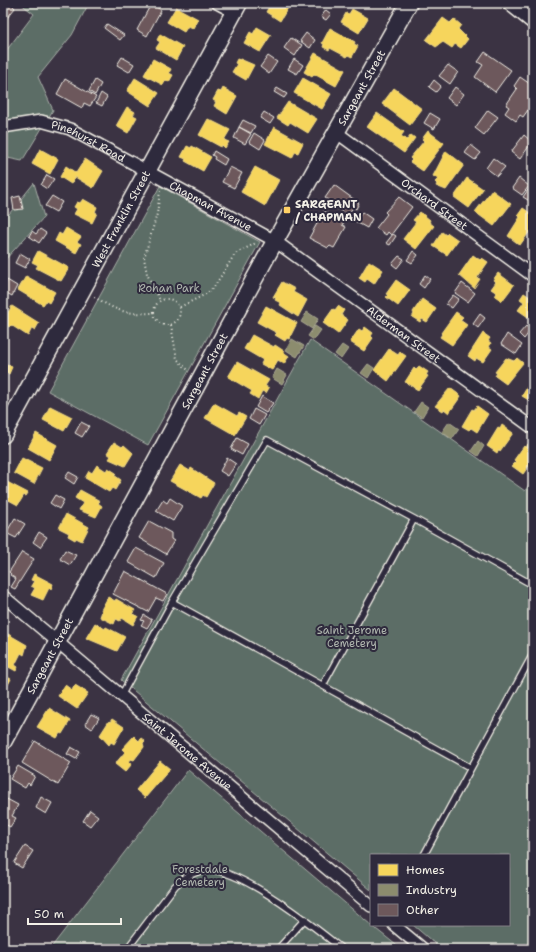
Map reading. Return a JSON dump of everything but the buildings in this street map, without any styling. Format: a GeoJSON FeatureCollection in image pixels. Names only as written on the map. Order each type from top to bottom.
{"type":"FeatureCollection","features":[{"type":"Feature","properties":{"kind":"main road"},"geometry":{"type":"LineString","coordinates":[[512,3],[533,20]]}},
{"type":"Feature","properties":{"kind":"street"},"geometry":{"type":"LineString","coordinates":[[217,3],[237,8]]}},
{"type":"Feature","properties":{"kind":"street","name":"Sargeant Street"},"geometry":{"type":"LineString","coordinates":[[3,742],[56,642],[152,470],[200,377],[409,3]]}},
{"type":"Feature","properties":{"kind":"street","name":"West Franklin Street"},"geometry":{"type":"LineString","coordinates":[[3,435],[146,170],[237,8]]}},
{"type":"Feature","properties":{"kind":"street","name":"Pinehurst Road"},"geometry":{"type":"LineString","coordinates":[[3,127],[33,121],[49,122],[70,129],[146,170]]}},
{"type":"Feature","properties":{"kind":"street","name":"Orchard Street"},"geometry":{"type":"LineString","coordinates":[[336,132],[533,276]]}},
{"type":"Feature","properties":{"kind":"street","name":"Chapman Avenue"},"geometry":{"type":"LineString","coordinates":[[146,170],[275,242]]}},
{"type":"Feature","properties":{"kind":"street","name":"Alderman Street"},"geometry":{"type":"LineString","coordinates":[[275,242],[533,428]]}},
{"type":"Feature","properties":{"kind":"street","name":"Saint Jerome Avenue"},"geometry":{"type":"LineString","coordinates":[[3,596],[370,905]]}},
{"type":"Feature","properties":{"kind":"street"},"geometry":{"type":"LineString","coordinates":[[395,926],[423,949]]}},
{"type":"Feature","properties":{"kind":"lane"},"geometry":{"type":"LineString","coordinates":[[121,696],[172,602],[267,440],[533,584]]}},
{"type":"Feature","properties":{"kind":"lane"},"geometry":{"type":"LineString","coordinates":[[323,685],[414,520]]}},
{"type":"Feature","properties":{"kind":"lane"},"geometry":{"type":"LineString","coordinates":[[172,602],[471,768]]}},
{"type":"Feature","properties":{"kind":"lane"},"geometry":{"type":"LineString","coordinates":[[425,854],[533,654]]}},
{"type":"Feature","properties":{"kind":"lane"},"geometry":{"type":"LineString","coordinates":[[127,949],[179,882],[194,873],[208,870],[223,872],[248,884],[305,919],[342,949]]}},
{"type":"Feature","properties":{"kind":"lane"},"geometry":{"type":"LineString","coordinates":[[278,949],[305,919]]}},
{"type":"Feature","properties":{"kind":"path"},"geometry":{"type":"LineString","coordinates":[[146,170],[160,186],[158,207],[144,258],[147,274],[160,300]]}},
{"type":"Feature","properties":{"kind":"path"},"geometry":{"type":"LineString","coordinates":[[180,307],[202,297],[210,291],[237,252],[260,242],[275,242]]}},
{"type":"Feature","properties":{"kind":"path"},"geometry":{"type":"LineString","coordinates":[[160,300],[173,300],[180,307],[180,318],[171,325],[159,323],[154,313],[156,304],[160,300]]}},
{"type":"Feature","properties":{"kind":"path"},"geometry":{"type":"LineString","coordinates":[[106,304],[126,313],[154,313]]}},
{"type":"Feature","properties":{"kind":"path"},"geometry":{"type":"LineString","coordinates":[[171,325],[178,362],[200,377]]}},
{"type":"Feature","properties":{"kind":"green space"},"geometry":{"type":"Polygon","coordinates":[[[20,3],[89,3],[72,35],[38,77],[53,110],[22,161],[3,157],[3,55],[34,14],[20,3]]]}},
{"type":"Feature","properties":{"kind":"green space"},"geometry":{"type":"Polygon","coordinates":[[[34,183],[44,217],[3,262],[3,216],[9,214],[34,183]]]}},
{"type":"Feature","properties":{"kind":"green space","name":"Rohan Park"},"geometry":{"type":"Polygon","coordinates":[[[160,186],[260,242],[148,445],[48,391],[160,186]]]}},
{"type":"Feature","properties":{"kind":"green space","name":"Saint Jerome Cemetery"},"geometry":{"type":"Polygon","coordinates":[[[310,340],[525,491],[533,478],[533,949],[441,949],[414,926],[510,926],[510,854],[370,854],[370,889],[121,680],[310,340]]]}},
{"type":"Feature","properties":{"kind":"green space","name":"Forestdale Cemetery"},"geometry":{"type":"Polygon","coordinates":[[[188,770],[370,924],[370,926],[372,926],[401,949],[50,949],[188,770]]]}},
{"type":"Feature","properties":{"kind":"place","name":"SARGEANT / CHAPMAN"},"geometry":{"type":"Point","coordinates":[287,210]}}]}
